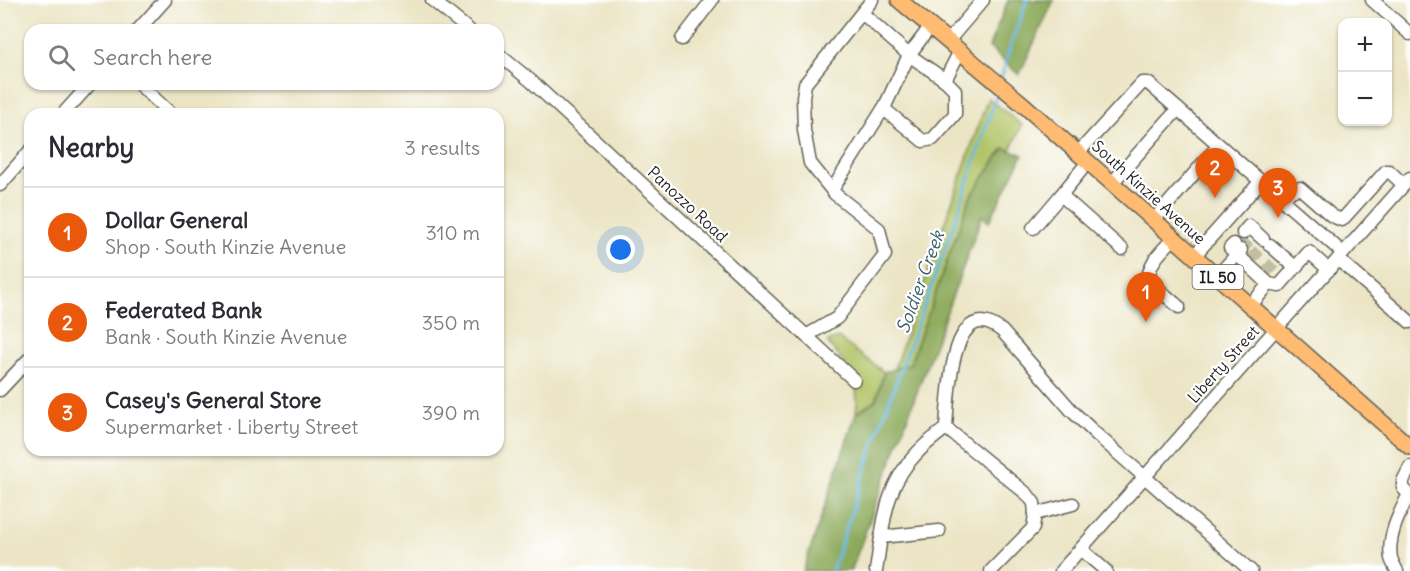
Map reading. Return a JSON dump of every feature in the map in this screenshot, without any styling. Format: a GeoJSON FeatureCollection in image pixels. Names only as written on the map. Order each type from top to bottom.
{"type":"FeatureCollection","features":[{"type":"Feature","properties":{"kind":"main road","name":"IL 50"},"geometry":{"type":"LineString","coordinates":[[899,0],[954,46]]}},
{"type":"Feature","properties":{"kind":"main road","name":"South Kinzie Avenue"},"geometry":{"type":"LineString","coordinates":[[954,46],[1410,447]]}},
{"type":"Feature","properties":{"kind":"street"},"geometry":{"type":"LineString","coordinates":[[143,24],[165,0]]}},
{"type":"Feature","properties":{"kind":"street"},"geometry":{"type":"LineString","coordinates":[[432,0],[461,24]]}},
{"type":"Feature","properties":{"kind":"street"},"geometry":{"type":"LineString","coordinates":[[682,39],[712,0]]}},
{"type":"Feature","properties":{"kind":"street"},"geometry":{"type":"LineString","coordinates":[[806,336],[837,318],[885,255],[879,229],[832,190],[810,163],[804,130],[806,84],[873,0]]}},
{"type":"Feature","properties":{"kind":"street"},"geometry":{"type":"LineString","coordinates":[[945,80],[954,46],[982,0]]}},
{"type":"Feature","properties":{"kind":"street"},"geometry":{"type":"LineString","coordinates":[[1372,0],[1410,34]]}},
{"type":"Feature","properties":{"kind":"street"},"geometry":{"type":"LineString","coordinates":[[862,13],[909,55],[945,80],[955,90],[955,114],[933,140],[923,141],[884,109]]}},
{"type":"Feature","properties":{"kind":"street"},"geometry":{"type":"LineString","coordinates":[[832,190],[884,109],[909,55],[930,27]]}},
{"type":"Feature","properties":{"kind":"street","name":"Panozzo Road"},"geometry":{"type":"LineString","coordinates":[[504,59],[531,81],[854,380]]}},
{"type":"Feature","properties":{"kind":"street"},"geometry":{"type":"LineString","coordinates":[[1033,228],[1061,195],[1083,158],[1142,83],[1148,83],[1283,200],[1410,322]]}},
{"type":"Feature","properties":{"kind":"street"},"geometry":{"type":"LineString","coordinates":[[68,108],[85,90]]}},
{"type":"Feature","properties":{"kind":"street"},"geometry":{"type":"LineString","coordinates":[[145,90],[165,108]]}},
{"type":"Feature","properties":{"kind":"street"},"geometry":{"type":"LineString","coordinates":[[1112,183],[1178,108]]}},
{"type":"Feature","properties":{"kind":"street"},"geometry":{"type":"LineString","coordinates":[[1154,220],[1219,145]]}},
{"type":"Feature","properties":{"kind":"street"},"geometry":{"type":"LineString","coordinates":[[0,185],[24,158]]}},
{"type":"Feature","properties":{"kind":"street"},"geometry":{"type":"LineString","coordinates":[[1283,200],[1291,191],[1300,188],[1332,216],[1342,220],[1386,171],[1407,183]]}},
{"type":"Feature","properties":{"kind":"street"},"geometry":{"type":"LineString","coordinates":[[1194,256],[1261,181]]}},
{"type":"Feature","properties":{"kind":"street","name":"Liberty Street"},"geometry":{"type":"LineString","coordinates":[[1061,571],[1407,183]]}},
{"type":"Feature","properties":{"kind":"street"},"geometry":{"type":"LineString","coordinates":[[1061,195],[1122,249]]}},
{"type":"Feature","properties":{"kind":"street"},"geometry":{"type":"LineString","coordinates":[[1174,238],[1152,262],[1148,280],[1179,307]]}},
{"type":"Feature","properties":{"kind":"street"},"geometry":{"type":"LineString","coordinates":[[1257,238],[1278,258],[1295,267]]}},
{"type":"Feature","properties":{"kind":"street"},"geometry":{"type":"LineString","coordinates":[[1217,276],[1237,250],[1266,278],[1279,286],[1309,252],[1329,270]]}},
{"type":"Feature","properties":{"kind":"street"},"geometry":{"type":"LineString","coordinates":[[1250,306],[1266,278]]}},
{"type":"Feature","properties":{"kind":"street"},"geometry":{"type":"LineString","coordinates":[[876,571],[887,502],[894,483],[917,452],[946,428],[953,357],[964,333],[972,325],[982,321],[993,324],[1002,331],[1072,411],[1251,571]]}},
{"type":"Feature","properties":{"kind":"street"},"geometry":{"type":"LineString","coordinates":[[0,390],[24,364]]}},
{"type":"Feature","properties":{"kind":"street"},"geometry":{"type":"LineString","coordinates":[[946,428],[1027,494],[1034,503],[1033,528],[992,571]]}},
{"type":"Feature","properties":{"kind":"street"},"geometry":{"type":"LineString","coordinates":[[1397,571],[1391,559],[1391,546],[1395,525],[1409,494],[1403,488],[1403,481],[1410,467]]}},
{"type":"Feature","properties":{"kind":"street"},"geometry":{"type":"LineString","coordinates":[[1035,514],[1073,504]]}},
{"type":"Feature","properties":{"kind":"street"},"geometry":{"type":"LineString","coordinates":[[881,537],[939,531]]}},
{"type":"Feature","properties":{"kind":"street"},"geometry":{"type":"LineString","coordinates":[[1081,549],[1106,571]]}},
{"type":"Feature","properties":{"kind":"green space"},"geometry":{"type":"Polygon","coordinates":[[[1008,0],[1054,0],[1019,75],[989,47],[1008,0]]]}},
{"type":"Feature","properties":{"kind":"green space"},"geometry":{"type":"Polygon","coordinates":[[[988,98],[1022,125],[1011,150],[1004,148],[970,197],[910,364],[894,369],[988,98]]]}},
{"type":"Feature","properties":{"kind":"green space"},"geometry":{"type":"Polygon","coordinates":[[[1004,148],[1023,155],[989,222],[982,216],[851,571],[803,571],[856,413],[876,400],[884,372],[910,364],[970,197],[1004,148]]]}},
{"type":"Feature","properties":{"kind":"green space"},"geometry":{"type":"Polygon","coordinates":[[[838,338],[884,372],[876,400],[856,413],[856,392],[851,374],[827,342],[838,338]]]}},
{"type":"Feature","properties":{"kind":"waterway","name":"Soldier Creek"},"geometry":{"type":"LineString","coordinates":[[1001,79],[1027,0]]}},
{"type":"Feature","properties":{"kind":"waterway","name":"Soldier Creek"},"geometry":{"type":"LineString","coordinates":[[832,571],[876,437],[952,230],[998,91]]}},
{"type":"Feature","properties":{"kind":"tunnel"},"geometry":{"type":"LineString","coordinates":[[1241,250],[1250,239]]}},
{"type":"Feature","properties":{"kind":"tunnel"},"geometry":{"type":"LineString","coordinates":[[1251,259],[1267,242]]}},
{"type":"Feature","properties":{"kind":"tunnel"},"geometry":{"type":"LineString","coordinates":[[1266,272],[1276,261]]}},
{"type":"Feature","properties":{"kind":"place","name":"Federated Bank"},"geometry":{"type":"Point","coordinates":[1215,198]}},
{"type":"Feature","properties":{"kind":"place","name":"Casey's General Store"},"geometry":{"type":"Point","coordinates":[1278,218]}},
{"type":"Feature","properties":{"kind":"place","name":"Dollar General"},"geometry":{"type":"Point","coordinates":[1146,322]}}]}
